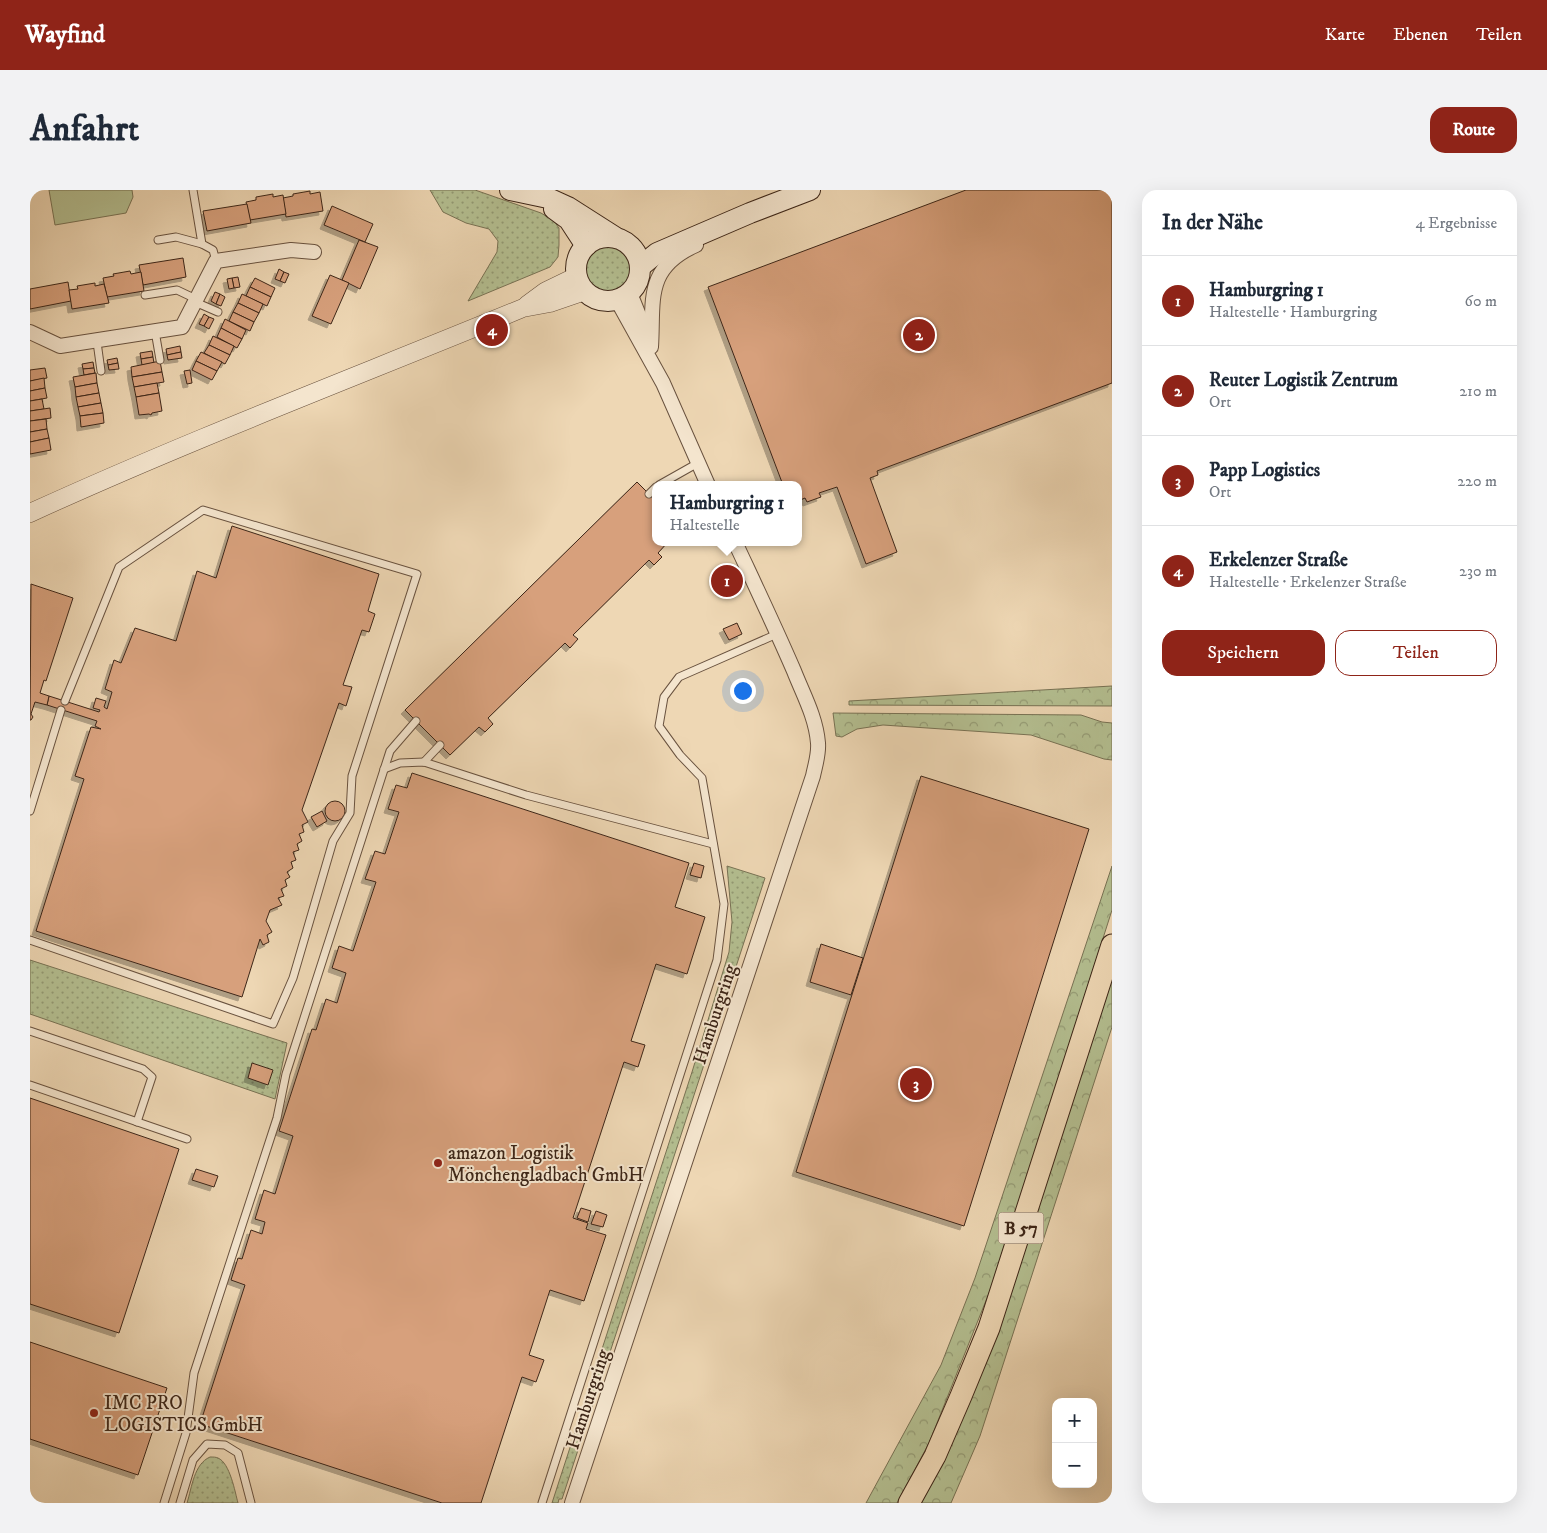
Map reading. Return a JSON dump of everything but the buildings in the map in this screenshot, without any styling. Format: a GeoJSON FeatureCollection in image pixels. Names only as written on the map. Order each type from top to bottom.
{"type":"FeatureCollection","features":[{"type":"Feature","properties":{"kind":"main road"},"geometry":{"type":"LineString","coordinates":[[641,266],[657,253],[750,213],[810,190]]}},
{"type":"Feature","properties":{"kind":"main road"},"geometry":{"type":"LineString","coordinates":[[512,191],[548,198],[568,207],[622,241],[635,250],[641,266],[640,276],[636,285],[624,296],[600,300],[581,283],[576,265],[579,254],[594,240],[604,236],[622,241],[652,240],[715,216],[750,213]]}},
{"type":"Feature","properties":{"kind":"main road"},"geometry":{"type":"LineString","coordinates":[[512,191],[551,207],[569,220],[586,246]]}},
{"type":"Feature","properties":{"kind":"main road","name":"B 57"},"geometry":{"type":"LineString","coordinates":[[908,1503],[935,1456],[988,1328],[1112,945]]}},
{"type":"Feature","properties":{"kind":"street"},"geometry":{"type":"LineString","coordinates":[[651,347],[653,290],[658,277],[666,266],[678,255],[693,246],[725,234],[750,213]]}},
{"type":"Feature","properties":{"kind":"street"},"geometry":{"type":"LineString","coordinates":[[30,332],[60,346],[97,342],[182,327],[216,261],[291,250],[314,252]]}},
{"type":"Feature","properties":{"kind":"street"},"geometry":{"type":"LineString","coordinates":[[30,513],[284,405],[523,308],[550,303],[581,283]]}},
{"type":"Feature","properties":{"kind":"street"},"geometry":{"type":"LineString","coordinates":[[624,296],[644,327],[663,383]]}},
{"type":"Feature","properties":{"kind":"street"},"geometry":{"type":"LineString","coordinates":[[624,296],[706,481]]}},
{"type":"Feature","properties":{"kind":"street","name":"Hamburgring"},"geometry":{"type":"LineString","coordinates":[[572,1503],[813,776],[818,744],[815,725],[777,634],[737,546]]}},
{"type":"Feature","properties":{"kind":"lane"},"geometry":{"type":"LineString","coordinates":[[193,190],[202,244]]}},
{"type":"Feature","properties":{"kind":"lane"},"geometry":{"type":"LineString","coordinates":[[158,240],[176,237],[202,244],[213,250],[216,261]]}},
{"type":"Feature","properties":{"kind":"lane"},"geometry":{"type":"LineString","coordinates":[[145,295],[177,290],[218,312]]}},
{"type":"Feature","properties":{"kind":"lane"},"geometry":{"type":"LineString","coordinates":[[155,332],[160,360]]}},
{"type":"Feature","properties":{"kind":"lane"},"geometry":{"type":"LineString","coordinates":[[97,342],[101,371]]}},
{"type":"Feature","properties":{"kind":"lane"},"geometry":{"type":"LineString","coordinates":[[666,481],[698,463]]}},
{"type":"Feature","properties":{"kind":"lane"},"geometry":{"type":"LineString","coordinates":[[648,494],[652,491]]}},
{"type":"Feature","properties":{"kind":"lane"},"geometry":{"type":"LineString","coordinates":[[30,940],[273,1024],[292,978],[333,841],[350,813],[352,776],[417,574],[203,510],[119,567],[64,701]]}},
{"type":"Feature","properties":{"kind":"lane"},"geometry":{"type":"LineString","coordinates":[[542,1503],[717,960],[724,904],[702,778],[680,755],[659,726],[664,697],[679,677],[777,634]]}},
{"type":"Feature","properties":{"kind":"lane"},"geometry":{"type":"LineString","coordinates":[[30,812],[61,710]]}},
{"type":"Feature","properties":{"kind":"lane"},"geometry":{"type":"LineString","coordinates":[[164,1503],[186,1434],[194,1373],[277,1118],[286,1074],[390,750],[416,721]]}},
{"type":"Feature","properties":{"kind":"lane"},"geometry":{"type":"LineString","coordinates":[[424,762],[440,745]]}},
{"type":"Feature","properties":{"kind":"lane"},"geometry":{"type":"LineString","coordinates":[[384,769],[400,763],[424,762],[526,796],[713,844]]}},
{"type":"Feature","properties":{"kind":"lane"},"geometry":{"type":"LineString","coordinates":[[30,1032],[143,1069],[150,1074],[152,1077],[137,1122]]}},
{"type":"Feature","properties":{"kind":"lane"},"geometry":{"type":"LineString","coordinates":[[30,1085],[187,1139]]}},
{"type":"Feature","properties":{"kind":"lane"},"geometry":{"type":"LineString","coordinates":[[180,1503],[193,1460],[207,1444],[225,1446],[238,1453],[251,1503]]}},
{"type":"Feature","properties":{"kind":"green space"},"geometry":{"type":"Polygon","coordinates":[[[49,190],[132,190],[133,197],[126,213],[55,225],[49,190]]]}},
{"type":"Feature","properties":{"kind":"green space"},"geometry":{"type":"Polygon","coordinates":[[[430,190],[475,190],[541,213],[554,221],[559,228],[558,257],[550,267],[468,301],[497,252],[498,241],[489,229],[466,223],[443,212],[430,190]]]}},
{"type":"Feature","properties":{"kind":"green space"},"geometry":{"type":"Polygon","coordinates":[[[603,245],[613,245],[626,252],[633,265],[633,275],[626,288],[613,295],[603,295],[594,291],[587,284],[583,275],[583,265],[587,256],[594,249],[603,245]]]}},
{"type":"Feature","properties":{"kind":"green space"},"geometry":{"type":"Polygon","coordinates":[[[1112,686],[1112,706],[849,705],[849,701],[1112,686]]]}},
{"type":"Feature","properties":{"kind":"green space"},"geometry":{"type":"Polygon","coordinates":[[[833,713],[1081,715],[1102,722],[1112,723],[1112,760],[1031,735],[883,725],[857,729],[842,737],[836,736],[833,713]]]}},
{"type":"Feature","properties":{"kind":"green space"},"geometry":{"type":"Polygon","coordinates":[[[727,866],[765,878],[562,1499],[559,1499],[558,1503],[552,1503],[729,952],[732,922],[727,866]]]}},
{"type":"Feature","properties":{"kind":"green space"},"geometry":{"type":"Polygon","coordinates":[[[1112,866],[1112,910],[995,1278],[929,1443],[897,1503],[866,1503],[941,1365],[975,1278],[1112,866]]]}},
{"type":"Feature","properties":{"kind":"green space"},"geometry":{"type":"Polygon","coordinates":[[[30,960],[287,1043],[275,1099],[30,1014],[30,960]]]}},
{"type":"Feature","properties":{"kind":"green space"},"geometry":{"type":"Polygon","coordinates":[[[1112,972],[1112,1027],[980,1436],[951,1503],[918,1503],[1112,972]]]}},
{"type":"Feature","properties":{"kind":"green space"},"geometry":{"type":"Polygon","coordinates":[[[210,1457],[218,1458],[226,1466],[238,1503],[187,1503],[197,1470],[210,1457]]]}},
{"type":"Feature","properties":{"kind":"place","name":"Erkelenzer Straße"},"geometry":{"type":"Point","coordinates":[492,330]}},
{"type":"Feature","properties":{"kind":"place","name":"Reuter Logistik Zentrum"},"geometry":{"type":"Point","coordinates":[919,335]}},
{"type":"Feature","properties":{"kind":"place","name":"Hamburgring 1"},"geometry":{"type":"Point","coordinates":[727,581]}},
{"type":"Feature","properties":{"kind":"place","name":"Papp Logistics"},"geometry":{"type":"Point","coordinates":[916,1084]}},
{"type":"Feature","properties":{"kind":"place","name":"amazon Logistik Mönchengladbach GmbH"},"geometry":{"type":"Point","coordinates":[438,1163]}},
{"type":"Feature","properties":{"kind":"place","name":"IMC PRO LOGISTICS GmbH"},"geometry":{"type":"Point","coordinates":[94,1413]}}]}
